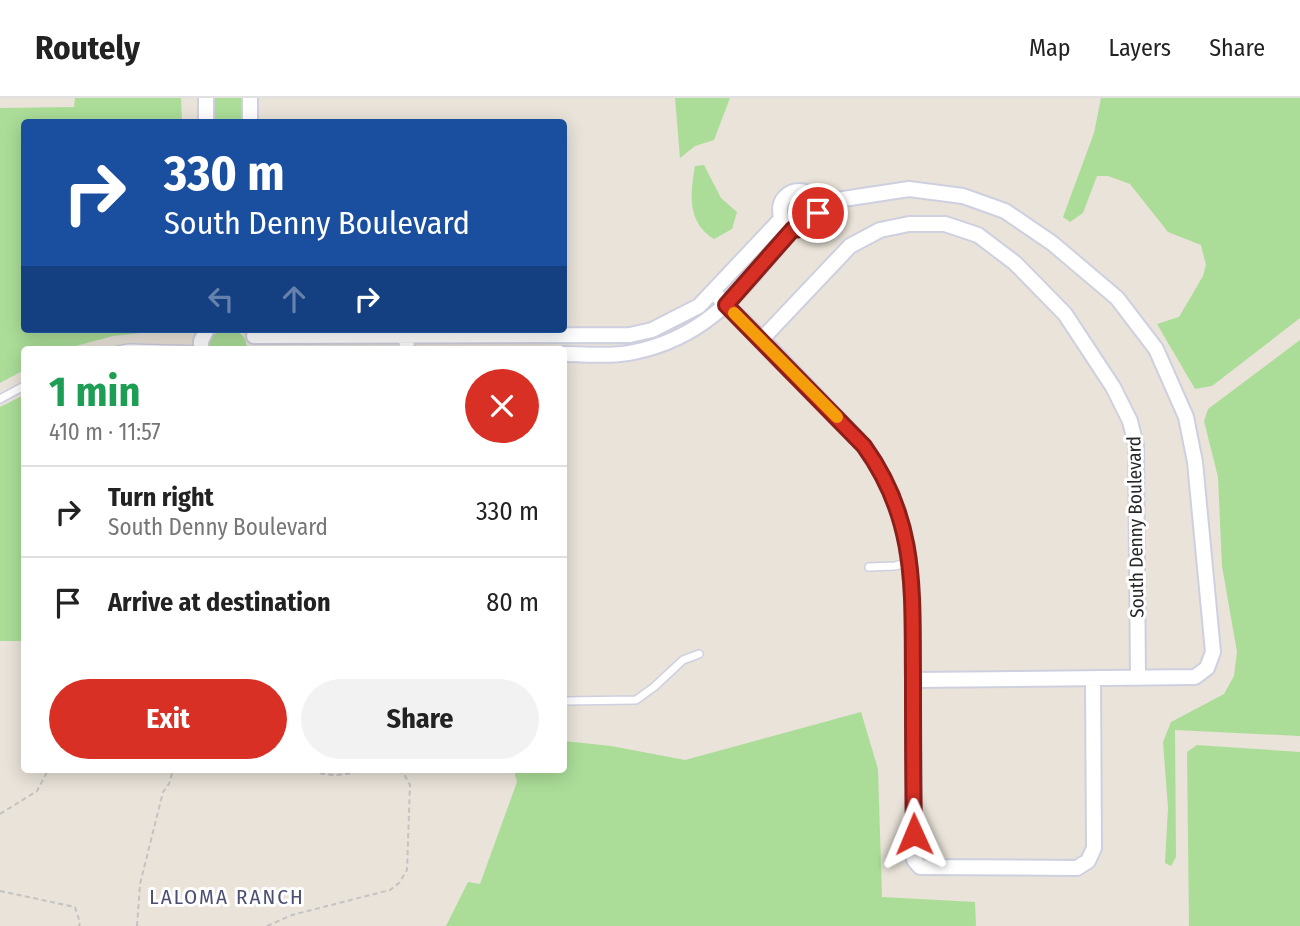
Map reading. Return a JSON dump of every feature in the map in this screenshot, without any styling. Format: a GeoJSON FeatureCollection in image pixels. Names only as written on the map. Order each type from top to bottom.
{"type":"FeatureCollection","features":[{"type":"Feature","properties":{"kind":"street"},"geometry":{"type":"LineString","coordinates":[[206,98],[206,119]]}},
{"type":"Feature","properties":{"kind":"street"},"geometry":{"type":"LineString","coordinates":[[250,98],[250,119]]}},
{"type":"Feature","properties":{"kind":"street"},"geometry":{"type":"LineString","coordinates":[[817,203],[909,189],[963,196],[1004,211],[1052,243],[1117,298],[1156,349],[1186,417],[1195,462],[1213,652],[1207,668],[1195,677],[913,680]]}},
{"type":"Feature","properties":{"kind":"street"},"geometry":{"type":"LineString","coordinates":[[791,192],[809,194],[817,203],[818,213],[813,223],[803,229],[793,229],[781,219],[779,206],[791,192]]}},
{"type":"Feature","properties":{"kind":"street"},"geometry":{"type":"LineString","coordinates":[[253,338],[313,343],[406,338],[630,335],[652,330],[699,306],[781,219]]}},
{"type":"Feature","properties":{"kind":"street","name":"South Denny Boulevard"},"geometry":{"type":"LineString","coordinates":[[762,339],[850,246],[880,230],[909,224],[946,224],[978,236],[1015,262],[1065,314],[1113,387],[1130,421],[1136,445],[1138,678]]}},
{"type":"Feature","properties":{"kind":"street"},"geometry":{"type":"LineString","coordinates":[[567,354],[633,352],[660,344],[702,325],[726,305],[793,229]]}},
{"type":"Feature","properties":{"kind":"street"},"geometry":{"type":"LineString","coordinates":[[713,292],[844,423],[878,466],[903,526],[910,562],[914,860],[920,867],[1077,868],[1088,860],[1094,848],[1093,680]]}},
{"type":"Feature","properties":{"kind":"lane"},"geometry":{"type":"LineString","coordinates":[[0,399],[21,388]]}},
{"type":"Feature","properties":{"kind":"lane"},"geometry":{"type":"LineString","coordinates":[[869,567],[895,566],[910,562]]}},
{"type":"Feature","properties":{"kind":"lane"},"geometry":{"type":"LineString","coordinates":[[567,701],[636,700],[684,660],[699,653]]}},
{"type":"Feature","properties":{"kind":"path"},"geometry":{"type":"LineString","coordinates":[[0,814],[37,791],[46,773]]}},
{"type":"Feature","properties":{"kind":"path"},"geometry":{"type":"LineString","coordinates":[[136,926],[141,884],[163,792],[172,773]]}},
{"type":"Feature","properties":{"kind":"path"},"geometry":{"type":"LineString","coordinates":[[323,773],[343,773]]}},
{"type":"Feature","properties":{"kind":"path"},"geometry":{"type":"LineString","coordinates":[[267,926],[292,915],[390,890],[399,883],[407,870],[410,785],[402,773]]}},
{"type":"Feature","properties":{"kind":"path"},"geometry":{"type":"LineString","coordinates":[[0,891],[75,907],[79,926]]}},
{"type":"Feature","properties":{"kind":"green space"},"geometry":{"type":"Polygon","coordinates":[[[75,98],[181,98],[182,119],[21,119],[21,333],[141,333],[113,336],[76,346],[21,346],[21,372],[0,383],[0,108],[74,107],[75,98]]]}},
{"type":"Feature","properties":{"kind":"green space"},"geometry":{"type":"Polygon","coordinates":[[[212,98],[244,98],[244,119],[212,119],[212,98]]]}},
{"type":"Feature","properties":{"kind":"green space"},"geometry":{"type":"Polygon","coordinates":[[[675,98],[730,98],[714,140],[695,146],[680,158],[675,98]]]}},
{"type":"Feature","properties":{"kind":"green space"},"geometry":{"type":"Polygon","coordinates":[[[1101,98],[1300,98],[1300,318],[1212,386],[1195,389],[1157,324],[1179,317],[1203,276],[1206,265],[1201,245],[1168,232],[1130,184],[1108,176],[1097,176],[1083,213],[1070,222],[1063,217],[1094,133],[1101,98]]]}},
{"type":"Feature","properties":{"kind":"green space"},"geometry":{"type":"Polygon","coordinates":[[[704,165],[721,198],[737,212],[732,229],[714,239],[699,225],[692,207],[695,166],[704,165]]]}},
{"type":"Feature","properties":{"kind":"green space"},"geometry":{"type":"Polygon","coordinates":[[[216,333],[240,333],[246,346],[210,346],[211,337],[216,333]]]}},
{"type":"Feature","properties":{"kind":"green space"},"geometry":{"type":"Polygon","coordinates":[[[1300,340],[1300,736],[1175,730],[1176,857],[1171,866],[1165,863],[1168,808],[1163,742],[1171,722],[1224,694],[1234,676],[1237,652],[1222,566],[1218,477],[1204,421],[1208,409],[1300,340]]]}},
{"type":"Feature","properties":{"kind":"green space"},"geometry":{"type":"Polygon","coordinates":[[[21,396],[21,641],[0,641],[0,407],[21,396]]]}},
{"type":"Feature","properties":{"kind":"green space"},"geometry":{"type":"Polygon","coordinates":[[[861,712],[878,769],[882,897],[975,902],[976,926],[446,926],[468,882],[480,884],[517,782],[515,773],[567,773],[567,741],[611,746],[685,760],[861,712]]]}},
{"type":"Feature","properties":{"kind":"green space"},"geometry":{"type":"Polygon","coordinates":[[[1197,745],[1300,752],[1300,926],[1189,926],[1187,752],[1197,745]]]}},
{"type":"Feature","properties":{"kind":"slow traffic"},"geometry":{"type":"LineString","coordinates":[[734,313],[837,417]]}},
{"type":"Feature","properties":{"kind":"district","name":"LALOMA RANCH"},"geometry":{"type":"Point","coordinates":[227,897]}},
{"type":"Feature","properties":{"kind":"route"},"geometry":{"type":"LineString","coordinates":[[818,213],[809,227],[793,229],[726,305],[844,423],[878,466],[891,492],[903,526],[912,579],[914,834]]}}]}
